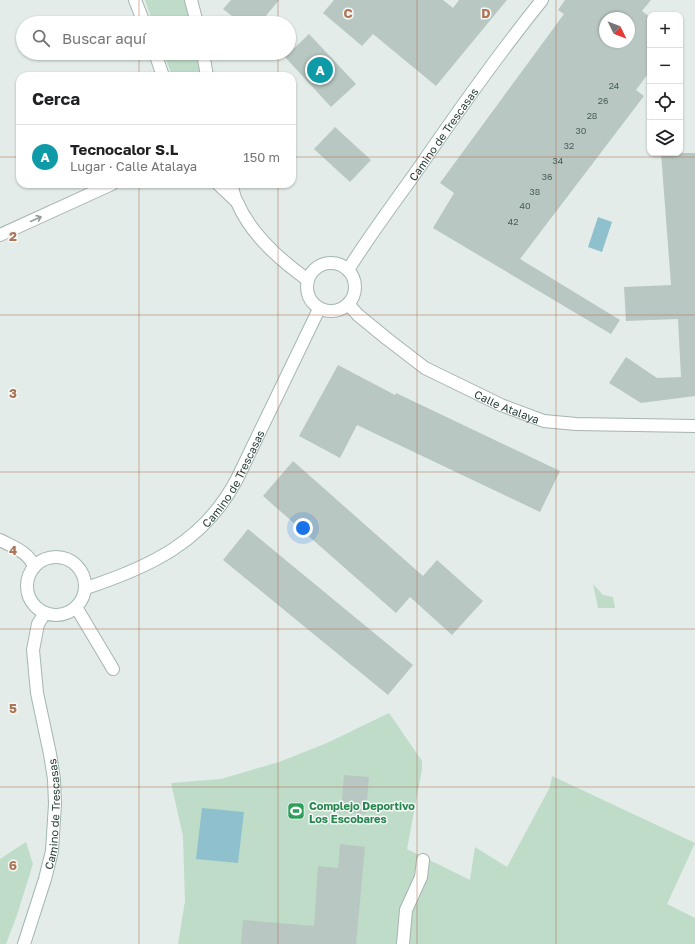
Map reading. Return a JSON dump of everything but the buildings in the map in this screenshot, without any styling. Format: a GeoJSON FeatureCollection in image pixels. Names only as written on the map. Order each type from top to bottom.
{"type":"FeatureCollection","features":[{"type":"Feature","properties":{"kind":"street"},"geometry":{"type":"LineString","coordinates":[[135,0],[141,16]]}},
{"type":"Feature","properties":{"kind":"street"},"geometry":{"type":"LineString","coordinates":[[191,0],[195,16]]}},
{"type":"Feature","properties":{"kind":"street","name":"Camino de Trescasas"},"geometry":{"type":"LineString","coordinates":[[348,270],[458,112],[542,0]]}},
{"type":"Feature","properties":{"kind":"street"},"geometry":{"type":"LineString","coordinates":[[157,60],[162,72]]}},
{"type":"Feature","properties":{"kind":"street"},"geometry":{"type":"LineString","coordinates":[[204,60],[206,72]]}},
{"type":"Feature","properties":{"kind":"street"},"geometry":{"type":"LineString","coordinates":[[0,235],[103,188]]}},
{"type":"Feature","properties":{"kind":"street"},"geometry":{"type":"LineString","coordinates":[[222,188],[236,202],[254,231],[281,259],[308,280]]}},
{"type":"Feature","properties":{"kind":"street"},"geometry":{"type":"LineString","coordinates":[[232,188],[236,202]]}},
{"type":"Feature","properties":{"kind":"street"},"geometry":{"type":"LineString","coordinates":[[326,263],[338,264],[348,270],[353,276],[355,284],[353,298],[342,309],[326,311],[319,309],[308,296],[307,288],[308,280],[315,270],[326,263]]}},
{"type":"Feature","properties":{"kind":"street","name":"Calle Atalaya"},"geometry":{"type":"LineString","coordinates":[[348,304],[358,315],[425,368],[501,405],[544,421],[576,424],[695,426]]}},
{"type":"Feature","properties":{"kind":"street","name":"Camino de Trescasas"},"geometry":{"type":"LineString","coordinates":[[86,588],[120,577],[145,566],[172,551],[192,536],[214,513],[230,492],[237,479],[319,309]]}},
{"type":"Feature","properties":{"kind":"street"},"geometry":{"type":"LineString","coordinates":[[0,540],[24,552],[32,560],[34,567]]}},
{"type":"Feature","properties":{"kind":"street"},"geometry":{"type":"LineString","coordinates":[[60,557],[71,560],[79,567],[84,575],[86,588],[82,600],[76,607],[66,613],[55,615],[45,613],[35,606],[29,597],[27,587],[29,575],[34,567],[43,560],[60,557]]}},
{"type":"Feature","properties":{"kind":"street"},"geometry":{"type":"LineString","coordinates":[[76,607],[113,669]]}},
{"type":"Feature","properties":{"kind":"street","name":"Camino de Trescasas"},"geometry":{"type":"LineString","coordinates":[[24,944],[49,864],[52,851],[54,820],[54,779],[37,693],[33,650],[38,624],[45,613]]}},
{"type":"Feature","properties":{"kind":"street"},"geometry":{"type":"LineString","coordinates":[[403,944],[406,910],[421,877],[422,860]]}},
{"type":"Feature","properties":{"kind":"green space"},"geometry":{"type":"Polygon","coordinates":[[[145,0],[186,0],[191,16],[151,16],[145,0]]]}},
{"type":"Feature","properties":{"kind":"green space"},"geometry":{"type":"Polygon","coordinates":[[[166,60],[200,60],[202,72],[171,72],[166,60]]]}},
{"type":"Feature","properties":{"kind":"green space"},"geometry":{"type":"Polygon","coordinates":[[[593,584],[603,595],[613,597],[615,608],[598,608],[593,584]]]}},
{"type":"Feature","properties":{"kind":"green space","name":"Complejo Deportivo Los Escobares"},"geometry":{"type":"Polygon","coordinates":[[[389,713],[422,761],[422,769],[407,849],[470,880],[475,847],[507,867],[550,787],[552,776],[695,843],[667,904],[695,918],[695,944],[178,944],[185,901],[183,836],[171,783],[221,779],[279,762],[327,743],[389,713]]]}},
{"type":"Feature","properties":{"kind":"green space"},"geometry":{"type":"Polygon","coordinates":[[[26,842],[33,864],[6,944],[0,944],[0,859],[26,842]]]}},
{"type":"Feature","properties":{"kind":"water"},"geometry":{"type":"Polygon","coordinates":[[[598,217],[612,222],[602,252],[588,247],[598,217]]]}},
{"type":"Feature","properties":{"kind":"water"},"geometry":{"type":"Polygon","coordinates":[[[202,808],[244,812],[238,863],[196,859],[202,808]]]}},
{"type":"Feature","properties":{"kind":"place","name":"Tecnocalor S.L"},"geometry":{"type":"Point","coordinates":[320,70]}},
{"type":"Feature","properties":{"kind":"place","name":"Complejo Deportivo Los Escobares"},"geometry":{"type":"Point","coordinates":[296,811]}}]}
